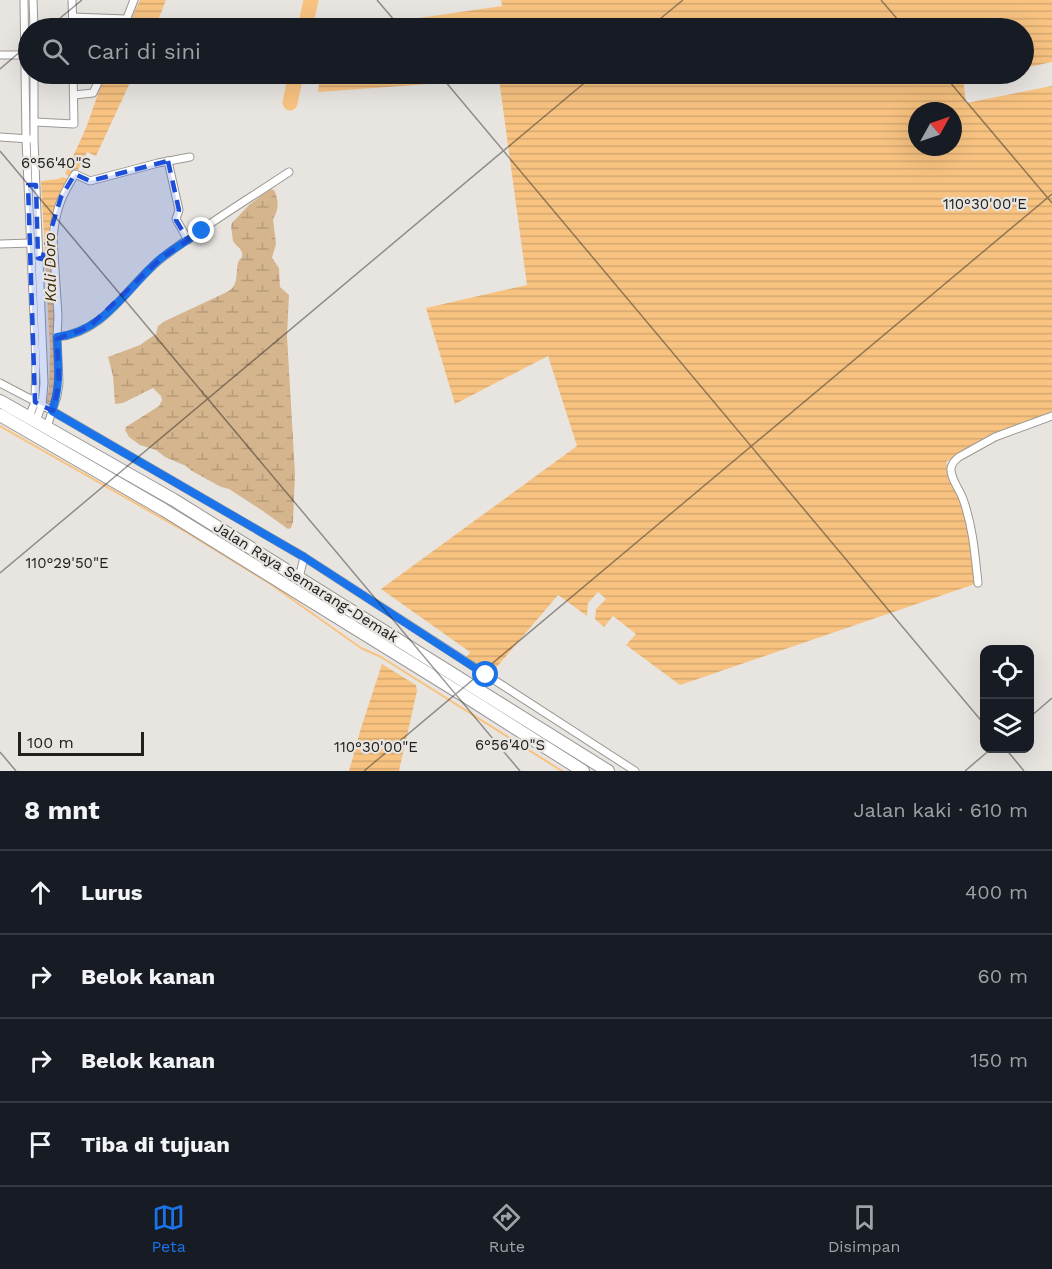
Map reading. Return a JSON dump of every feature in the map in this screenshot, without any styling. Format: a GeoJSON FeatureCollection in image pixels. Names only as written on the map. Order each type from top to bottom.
{"type":"FeatureCollection","features":[{"type":"Feature","properties":{"kind":"highway","name":"Jalan Raya Semarang-Demak"},"geometry":{"type":"LineString","coordinates":[[0,401],[164,510],[583,771]]}},
{"type":"Feature","properties":{"kind":"highway","name":"Jalan Raya Semarang-Demak"},"geometry":{"type":"LineString","coordinates":[[0,415],[34,423],[174,500],[608,771]]}},
{"type":"Feature","properties":{"kind":"street"},"geometry":{"type":"LineString","coordinates":[[24,0],[25,18]]}},
{"type":"Feature","properties":{"kind":"street"},"geometry":{"type":"LineString","coordinates":[[33,0],[34,18]]}},
{"type":"Feature","properties":{"kind":"street"},"geometry":{"type":"LineString","coordinates":[[72,0],[73,17],[100,18]]}},
{"type":"Feature","properties":{"kind":"street"},"geometry":{"type":"LineString","coordinates":[[126,18],[134,0]]}},
{"type":"Feature","properties":{"kind":"street"},"geometry":{"type":"LineString","coordinates":[[0,55],[18,55]]}},
{"type":"Feature","properties":{"kind":"street"},"geometry":{"type":"LineString","coordinates":[[28,84],[32,185],[43,317],[44,383],[34,423]]}},
{"type":"Feature","properties":{"kind":"street"},"geometry":{"type":"LineString","coordinates":[[30,139],[35,122],[34,84]]}},
{"type":"Feature","properties":{"kind":"street"},"geometry":{"type":"LineString","coordinates":[[35,122],[74,124],[74,84]]}},
{"type":"Feature","properties":{"kind":"street"},"geometry":{"type":"LineString","coordinates":[[74,95],[93,93],[97,84]]}},
{"type":"Feature","properties":{"kind":"street"},"geometry":{"type":"LineString","coordinates":[[0,137],[30,139]]}},
{"type":"Feature","properties":{"kind":"street"},"geometry":{"type":"LineString","coordinates":[[34,423],[52,411],[59,383],[53,238],[61,197],[75,174],[90,181],[190,157]]}},
{"type":"Feature","properties":{"kind":"street"},"geometry":{"type":"LineString","coordinates":[[168,161],[179,210],[176,219],[188,240]]}},
{"type":"Feature","properties":{"kind":"street"},"geometry":{"type":"LineString","coordinates":[[57,337],[89,327],[118,304],[160,259],[289,172]]}},
{"type":"Feature","properties":{"kind":"street"},"geometry":{"type":"LineString","coordinates":[[0,244],[53,238]]}},
{"type":"Feature","properties":{"kind":"street"},"geometry":{"type":"LineString","coordinates":[[37,240],[38,403]]}},
{"type":"Feature","properties":{"kind":"street"},"geometry":{"type":"LineString","coordinates":[[43,317],[57,316]]}},
{"type":"Feature","properties":{"kind":"street"},"geometry":{"type":"LineString","coordinates":[[0,383],[304,557],[635,771]]}},
{"type":"Feature","properties":{"kind":"street"},"geometry":{"type":"LineString","coordinates":[[978,584],[972,530],[951,472],[951,466],[959,457],[995,437],[1052,416]]}},
{"type":"Feature","properties":{"kind":"street"},"geometry":{"type":"LineString","coordinates":[[298,578],[304,557]]}},
{"type":"Feature","properties":{"kind":"highlighted area"},"geometry":{"type":"Polygon","coordinates":[[[168,161],[179,210],[176,220],[188,240],[160,259],[89,327],[57,339],[59,383],[53,411],[35,402],[28,185],[36,185],[38,258],[42,259],[61,197],[75,174],[90,181],[168,161]]]}},
{"type":"Feature","properties":{"kind":"green space"},"geometry":{"type":"Polygon","coordinates":[[[270,189],[274,190],[278,205],[273,219],[276,244],[272,258],[279,268],[280,287],[289,295],[287,336],[295,474],[293,522],[291,528],[288,529],[229,489],[221,487],[156,450],[140,445],[129,437],[125,430],[126,427],[159,406],[161,396],[153,388],[123,403],[115,404],[113,376],[108,357],[140,345],[156,334],[158,326],[165,321],[232,288],[236,282],[238,263],[242,258],[242,253],[233,241],[232,223],[249,205],[270,189]]]}},
{"type":"Feature","properties":{"kind":"water"},"geometry":{"type":"Polygon","coordinates":[[[140,0],[166,0],[159,18],[132,18],[140,0]]]}},
{"type":"Feature","properties":{"kind":"water"},"geometry":{"type":"Polygon","coordinates":[[[501,0],[1052,0],[1052,62],[1034,66],[1034,18],[419,18],[502,6],[501,0]]]}},
{"type":"Feature","properties":{"kind":"water"},"geometry":{"type":"Polygon","coordinates":[[[101,84],[129,84],[96,156],[87,152],[78,170],[75,169],[71,177],[65,174],[86,128],[101,84]]]}},
{"type":"Feature","properties":{"kind":"water"},"geometry":{"type":"Polygon","coordinates":[[[319,84],[429,84],[318,92],[319,84]]]}},
{"type":"Feature","properties":{"kind":"water"},"geometry":{"type":"Polygon","coordinates":[[[500,84],[964,84],[966,103],[1052,86],[1052,412],[1006,432],[996,433],[946,462],[962,502],[972,540],[975,584],[680,685],[626,645],[636,634],[613,616],[604,627],[595,619],[596,609],[606,599],[598,592],[588,603],[587,616],[558,595],[490,675],[465,659],[470,652],[381,589],[577,446],[548,356],[455,404],[426,308],[527,285],[500,84]]]}},
{"type":"Feature","properties":{"kind":"water","name":"Kali Doro"},"geometry":{"type":"Polygon","coordinates":[[[62,177],[69,179],[58,201],[53,278],[58,375],[56,396],[53,396],[50,404],[46,403],[49,389],[50,350],[41,181],[62,177]]]}},
{"type":"Feature","properties":{"kind":"water"},"geometry":{"type":"Polygon","coordinates":[[[382,664],[416,685],[417,691],[399,771],[349,771],[361,728],[382,664]]]}},
{"type":"Feature","properties":{"kind":"waterway"},"geometry":{"type":"LineString","coordinates":[[307,18],[311,0]]}},
{"type":"Feature","properties":{"kind":"waterway"},"geometry":{"type":"LineString","coordinates":[[290,103],[294,84]]}},
{"type":"Feature","properties":{"kind":"waterway"},"geometry":{"type":"LineString","coordinates":[[0,426],[186,532],[269,583],[361,648],[381,657],[562,771]]}},
{"type":"Feature","properties":{"kind":"route"},"geometry":{"type":"LineString","coordinates":[[202,231],[160,259],[118,304],[89,327],[57,337],[59,383],[52,411],[304,557],[486,675]]}}]}
